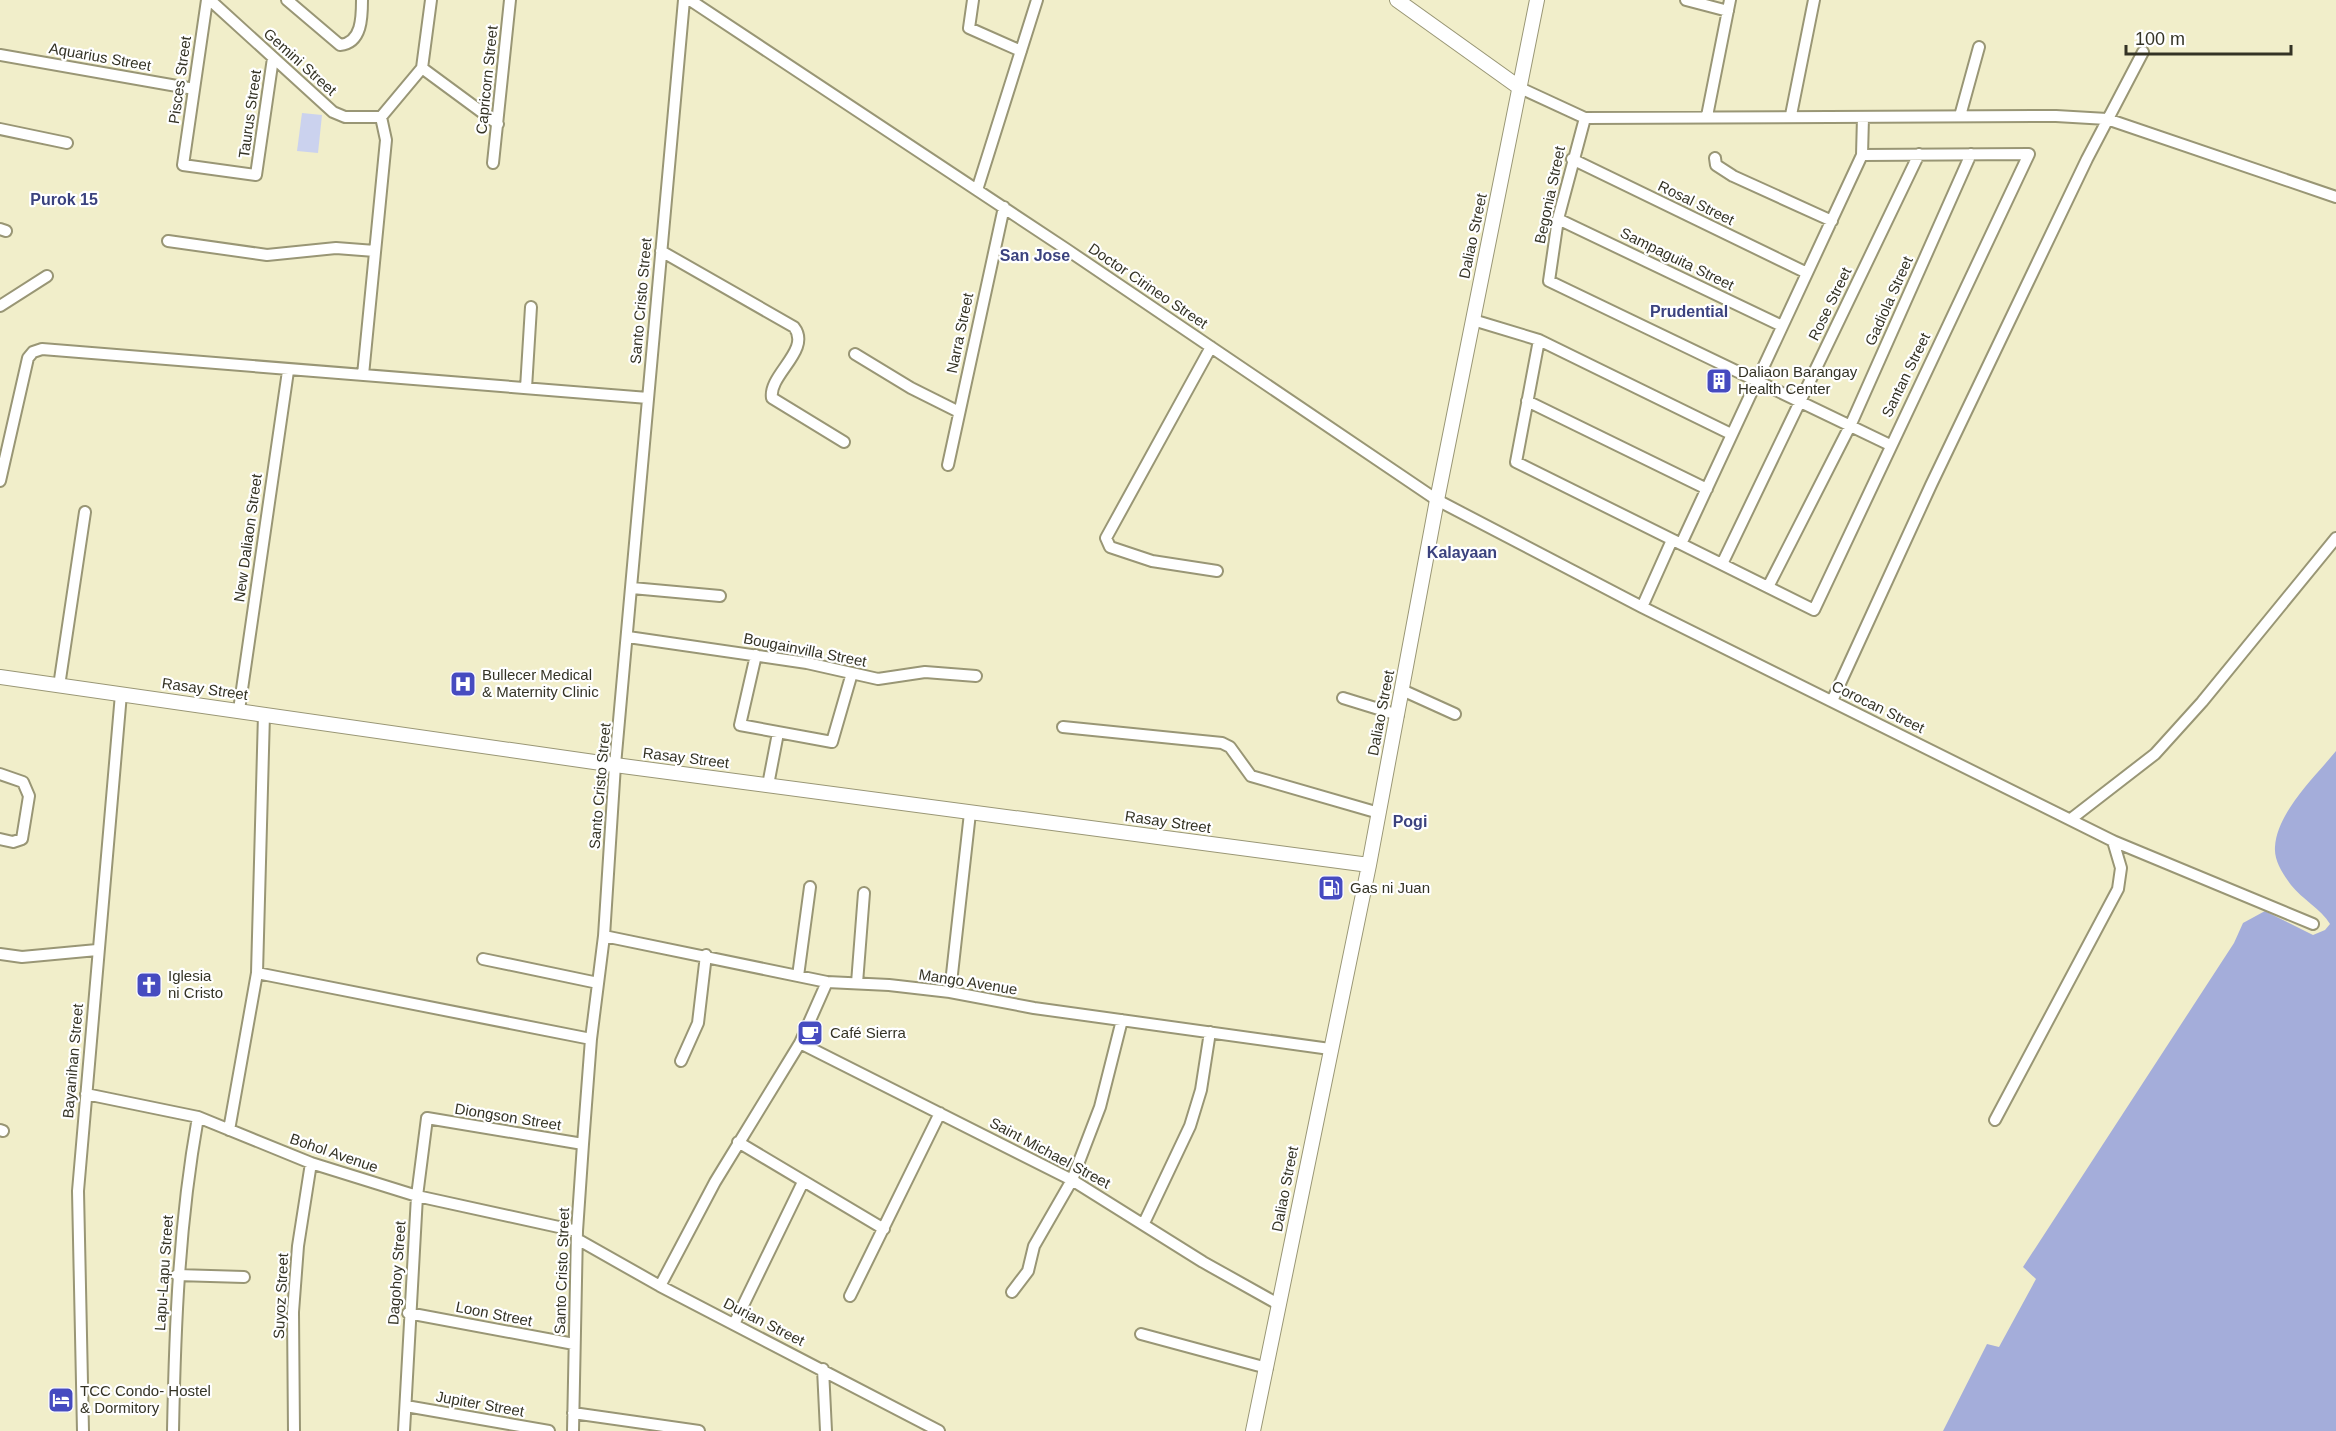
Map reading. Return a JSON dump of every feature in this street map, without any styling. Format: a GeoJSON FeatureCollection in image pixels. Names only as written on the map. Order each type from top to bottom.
{"type":"FeatureCollection","features":[{"type":"Feature","properties":{"kind":"street","name":"Gemini Street"},"geometry":{"type":"LineString","coordinates":[[208,0],[338,115],[381,117]]}},
{"type":"Feature","properties":{"kind":"street","name":"Pisces Street"},"geometry":{"type":"LineString","coordinates":[[183,165],[208,0]]}},
{"type":"Feature","properties":{"kind":"street"},"geometry":{"type":"LineString","coordinates":[[287,0],[340,45],[353,41],[357,35],[362,0]]}},
{"type":"Feature","properties":{"kind":"street"},"geometry":{"type":"LineString","coordinates":[[363,375],[386,140],[381,117],[422,68],[431,0]]}},
{"type":"Feature","properties":{"kind":"street","name":"Capricorn Street"},"geometry":{"type":"LineString","coordinates":[[493,163],[510,0]]}},
{"type":"Feature","properties":{"kind":"street","name":"Santo Cristo Street"},"geometry":{"type":"LineString","coordinates":[[573,1431],[577,1235],[591,1039],[604,936],[615,765],[684,0]]}},
{"type":"Feature","properties":{"kind":"street","name":"Doctor Cirineo Street"},"geometry":{"type":"LineString","coordinates":[[690,0],[1004,207],[1437,500]]}},
{"type":"Feature","properties":{"kind":"street"},"geometry":{"type":"LineString","coordinates":[[973,0],[969,28],[1021,51]]}},
{"type":"Feature","properties":{"kind":"street"},"geometry":{"type":"LineString","coordinates":[[977,190],[1037,0]]}},
{"type":"Feature","properties":{"kind":"street"},"geometry":{"type":"LineString","coordinates":[[1397,0],[1520,88],[1585,118],[1791,115],[2056,116],[2107,119],[2336,197]]}},
{"type":"Feature","properties":{"kind":"street","name":"Daliao Street"},"geometry":{"type":"LineString","coordinates":[[1253,1431],[1369,866],[1437,500],[1537,0]]}},
{"type":"Feature","properties":{"kind":"street"},"geometry":{"type":"LineString","coordinates":[[1686,0],[1729,5],[1707,116]]}},
{"type":"Feature","properties":{"kind":"street"},"geometry":{"type":"LineString","coordinates":[[1791,115],[1814,0]]}},
{"type":"Feature","properties":{"kind":"street"},"geometry":{"type":"LineString","coordinates":[[1960,116],[1978,47]]}},
{"type":"Feature","properties":{"kind":"street"},"geometry":{"type":"LineString","coordinates":[[1832,701],[1936,474],[2107,119],[2143,52]]}},
{"type":"Feature","properties":{"kind":"street","name":"Aquarius Street"},"geometry":{"type":"LineString","coordinates":[[0,55],[194,89]]}},
{"type":"Feature","properties":{"kind":"street","name":"Taurus Street"},"geometry":{"type":"LineString","coordinates":[[183,165],[256,175],[273,58]]}},
{"type":"Feature","properties":{"kind":"street"},"geometry":{"type":"LineString","coordinates":[[422,68],[498,124]]}},
{"type":"Feature","properties":{"kind":"street"},"geometry":{"type":"LineString","coordinates":[[1642,608],[1707,489],[1862,155],[1863,117]]}},
{"type":"Feature","properties":{"kind":"street","name":"Begonia Street"},"geometry":{"type":"LineString","coordinates":[[1585,118],[1572,159],[1558,219],[1549,281],[1756,380]]}},
{"type":"Feature","properties":{"kind":"street"},"geometry":{"type":"LineString","coordinates":[[0,129],[67,143]]}},
{"type":"Feature","properties":{"kind":"street","name":"Rose Street"},"geometry":{"type":"LineString","coordinates":[[1722,564],[1919,154]]}},
{"type":"Feature","properties":{"kind":"street"},"geometry":{"type":"LineString","coordinates":[[1862,155],[1971,154]]}},
{"type":"Feature","properties":{"kind":"street","name":"Santan Street"},"geometry":{"type":"LineString","coordinates":[[1768,587],[1814,610],[2029,154],[1971,154]]}},
{"type":"Feature","properties":{"kind":"street","name":"Gadiola Street"},"geometry":{"type":"LineString","coordinates":[[1768,587],[1851,424],[1971,154]]}},
{"type":"Feature","properties":{"kind":"street"},"geometry":{"type":"LineString","coordinates":[[1715,158],[1716,165],[1733,176],[1832,221]]}},
{"type":"Feature","properties":{"kind":"street","name":"Rosal Street"},"geometry":{"type":"LineString","coordinates":[[1572,159],[1807,273]]}},
{"type":"Feature","properties":{"kind":"street","name":"Narra Street"},"geometry":{"type":"LineString","coordinates":[[948,465],[1004,207]]}},
{"type":"Feature","properties":{"kind":"street","name":"Sampaguita Street"},"geometry":{"type":"LineString","coordinates":[[1558,219],[1782,326]]}},
{"type":"Feature","properties":{"kind":"street"},"geometry":{"type":"LineString","coordinates":[[168,241],[267,255],[336,248],[375,251]]}},
{"type":"Feature","properties":{"kind":"street"},"geometry":{"type":"LineString","coordinates":[[661,251],[794,327],[798,336],[796,347],[772,390],[772,398],[844,442]]}},
{"type":"Feature","properties":{"kind":"street"},"geometry":{"type":"LineString","coordinates":[[0,306],[47,276]]}},
{"type":"Feature","properties":{"kind":"street"},"geometry":{"type":"LineString","coordinates":[[526,388],[531,307]]}},
{"type":"Feature","properties":{"kind":"street"},"geometry":{"type":"LineString","coordinates":[[1473,320],[1539,340],[1731,434]]}},
{"type":"Feature","properties":{"kind":"street"},"geometry":{"type":"LineString","coordinates":[[1539,340],[1516,462],[1768,587]]}},
{"type":"Feature","properties":{"kind":"street"},"geometry":{"type":"LineString","coordinates":[[1211,347],[1106,538],[1110,547],[1152,561],[1217,571]]}},
{"type":"Feature","properties":{"kind":"street"},"geometry":{"type":"LineString","coordinates":[[0,481],[28,358],[33,351],[42,349],[288,371],[648,398]]}},
{"type":"Feature","properties":{"kind":"street"},"geometry":{"type":"LineString","coordinates":[[855,354],[911,388],[959,412]]}},
{"type":"Feature","properties":{"kind":"street","name":"New Daliaon Street"},"geometry":{"type":"LineString","coordinates":[[238,710],[288,371]]}},
{"type":"Feature","properties":{"kind":"street"},"geometry":{"type":"LineString","coordinates":[[1756,380],[1851,424],[1890,445]]}},
{"type":"Feature","properties":{"kind":"street"},"geometry":{"type":"LineString","coordinates":[[1527,401],[1707,489]]}},
{"type":"Feature","properties":{"kind":"street","name":"Corocan Street"},"geometry":{"type":"LineString","coordinates":[[1437,500],[1642,608],[2114,841],[2313,924]]}},
{"type":"Feature","properties":{"kind":"street"},"geometry":{"type":"LineString","coordinates":[[59,686],[85,512]]}},
{"type":"Feature","properties":{"kind":"street"},"geometry":{"type":"LineString","coordinates":[[2071,819],[2155,754],[2202,702],[2336,538]]}},
{"type":"Feature","properties":{"kind":"street"},"geometry":{"type":"LineString","coordinates":[[632,588],[720,596]]}},
{"type":"Feature","properties":{"kind":"street","name":"Bougainvilla Street"},"geometry":{"type":"LineString","coordinates":[[628,637],[756,655],[878,680],[925,672],[976,676]]}},
{"type":"Feature","properties":{"kind":"street"},"geometry":{"type":"LineString","coordinates":[[756,655],[740,725],[778,733],[832,742],[852,673]]}},
{"type":"Feature","properties":{"kind":"street","name":"Rasay Street"},"geometry":{"type":"LineString","coordinates":[[0,677],[615,765],[1369,866]]}},
{"type":"Feature","properties":{"kind":"street"},"geometry":{"type":"LineString","coordinates":[[1402,690],[1455,714]]}},
{"type":"Feature","properties":{"kind":"street","name":"Bayanihan Street"},"geometry":{"type":"LineString","coordinates":[[83,1431],[78,1191],[97,950],[121,694]]}},
{"type":"Feature","properties":{"kind":"street"},"geometry":{"type":"LineString","coordinates":[[1343,698],[1398,715]]}},
{"type":"Feature","properties":{"kind":"street"},"geometry":{"type":"LineString","coordinates":[[229,1130],[257,973],[264,714]]}},
{"type":"Feature","properties":{"kind":"street"},"geometry":{"type":"LineString","coordinates":[[1063,727],[1222,743],[1230,747],[1251,776],[1379,813]]}},
{"type":"Feature","properties":{"kind":"street"},"geometry":{"type":"LineString","coordinates":[[768,785],[778,733]]}},
{"type":"Feature","properties":{"kind":"street"},"geometry":{"type":"LineString","coordinates":[[0,774],[23,782],[29,796],[22,839],[13,842],[0,839]]}},
{"type":"Feature","properties":{"kind":"street"},"geometry":{"type":"LineString","coordinates":[[950,992],[970,813]]}},
{"type":"Feature","properties":{"kind":"street"},"geometry":{"type":"LineString","coordinates":[[1995,1120],[2118,889],[2121,868],[2114,841]]}},
{"type":"Feature","properties":{"kind":"street"},"geometry":{"type":"LineString","coordinates":[[798,976],[810,887]]}},
{"type":"Feature","properties":{"kind":"street"},"geometry":{"type":"LineString","coordinates":[[857,983],[864,893]]}},
{"type":"Feature","properties":{"kind":"street","name":"Mango Avenue"},"geometry":{"type":"LineString","coordinates":[[604,936],[706,955],[827,982],[950,992],[1034,1008],[1330,1049]]}},
{"type":"Feature","properties":{"kind":"street"},"geometry":{"type":"LineString","coordinates":[[0,954],[22,957],[97,950]]}},
{"type":"Feature","properties":{"kind":"street"},"geometry":{"type":"LineString","coordinates":[[681,1062],[698,1023],[706,955]]}},
{"type":"Feature","properties":{"kind":"street"},"geometry":{"type":"LineString","coordinates":[[483,959],[598,983]]}},
{"type":"Feature","properties":{"kind":"street"},"geometry":{"type":"LineString","coordinates":[[257,973],[591,1039]]}},
{"type":"Feature","properties":{"kind":"street"},"geometry":{"type":"LineString","coordinates":[[660,1286],[738,1142],[800,1043],[827,982]]}},
{"type":"Feature","properties":{"kind":"street"},"geometry":{"type":"LineString","coordinates":[[1012,1292],[1028,1271],[1034,1246],[1072,1180],[1100,1107],[1122,1020]]}},
{"type":"Feature","properties":{"kind":"street"},"geometry":{"type":"LineString","coordinates":[[1144,1223],[1190,1126],[1201,1089],[1210,1032]]}},
{"type":"Feature","properties":{"kind":"street","name":"Saint Michael Street"},"geometry":{"type":"LineString","coordinates":[[800,1043],[1072,1180],[1203,1262],[1278,1304]]}},
{"type":"Feature","properties":{"kind":"street","name":"Bohol Avenue"},"geometry":{"type":"LineString","coordinates":[[86,1094],[198,1117],[311,1163],[417,1196],[577,1235]]}},
{"type":"Feature","properties":{"kind":"street"},"geometry":{"type":"LineString","coordinates":[[850,1296],[940,1113]]}},
{"type":"Feature","properties":{"kind":"street","name":"Lapu-Lapu Street"},"geometry":{"type":"LineString","coordinates":[[173,1431],[177,1275],[185,1188],[198,1117]]}},
{"type":"Feature","properties":{"kind":"street","name":"Diongson Street"},"geometry":{"type":"LineString","coordinates":[[427,1119],[583,1144]]}},
{"type":"Feature","properties":{"kind":"street","name":"Dagohoy Street"},"geometry":{"type":"LineString","coordinates":[[404,1431],[408,1314],[417,1196],[427,1119]]}},
{"type":"Feature","properties":{"kind":"street"},"geometry":{"type":"LineString","coordinates":[[738,1142],[884,1229]]}},
{"type":"Feature","properties":{"kind":"street","name":"Suyoz Street"},"geometry":{"type":"LineString","coordinates":[[294,1431],[292,1312],[298,1246],[311,1163]]}},
{"type":"Feature","properties":{"kind":"street"},"geometry":{"type":"LineString","coordinates":[[734,1324],[803,1182]]}},
{"type":"Feature","properties":{"kind":"street","name":"Durian Street"},"geometry":{"type":"LineString","coordinates":[[577,1235],[660,1286],[939,1431]]}},
{"type":"Feature","properties":{"kind":"street"},"geometry":{"type":"LineString","coordinates":[[177,1275],[244,1277]]}},
{"type":"Feature","properties":{"kind":"street","name":"Loon Street"},"geometry":{"type":"LineString","coordinates":[[408,1314],[574,1344]]}},
{"type":"Feature","properties":{"kind":"street"},"geometry":{"type":"LineString","coordinates":[[1141,1334],[1267,1368]]}},
{"type":"Feature","properties":{"kind":"street"},"geometry":{"type":"LineString","coordinates":[[823,1369],[826,1431]]}},
{"type":"Feature","properties":{"kind":"street","name":"Jupiter Street"},"geometry":{"type":"LineString","coordinates":[[406,1407],[549,1431]]}},
{"type":"Feature","properties":{"kind":"street"},"geometry":{"type":"LineString","coordinates":[[573,1413],[699,1431]]}},
{"type":"Feature","properties":{"kind":"shaded area"},"geometry":{"type":"Polygon","coordinates":[[[302,113],[322,115],[318,153],[297,151],[302,113]]]}},
{"type":"Feature","properties":{"kind":"shaded area"},"geometry":{"type":"Polygon","coordinates":[[[2336,751],[2336,1431],[1943,1431],[1987,1344],[1999,1347],[2036,1279],[2023,1267],[2234,943],[2243,923],[2265,911],[2313,935],[2325,930],[2330,924],[2288,881],[2278,862],[2275,847],[2282,821],[2290,808],[2336,751]]]}},
{"type":"Feature","properties":{"kind":"place","name":"Daliaon Barangay Health Center"},"geometry":{"type":"Point","coordinates":[1719,381]}},
{"type":"Feature","properties":{"kind":"place","name":"Bullecer Medical & Maternity Clinic"},"geometry":{"type":"Point","coordinates":[463,684]}},
{"type":"Feature","properties":{"kind":"place","name":"Gas ni Juan"},"geometry":{"type":"Point","coordinates":[1331,888]}},
{"type":"Feature","properties":{"kind":"place","name":"Iglesia ni Cristo"},"geometry":{"type":"Point","coordinates":[149,985]}},
{"type":"Feature","properties":{"kind":"place","name":"Café Sierra"},"geometry":{"type":"Point","coordinates":[810,1033]}},
{"type":"Feature","properties":{"kind":"place","name":"TCC Condo- Hostel & Dormitory"},"geometry":{"type":"Point","coordinates":[61,1400]}},
{"type":"Feature","properties":{"kind":"district","name":"Purok 15"},"geometry":{"type":"Point","coordinates":[64,199]}},
{"type":"Feature","properties":{"kind":"district","name":"San Jose"},"geometry":{"type":"Point","coordinates":[1035,255]}},
{"type":"Feature","properties":{"kind":"district","name":"Prudential"},"geometry":{"type":"Point","coordinates":[1689,311]}},
{"type":"Feature","properties":{"kind":"district","name":"Kalayaan"},"geometry":{"type":"Point","coordinates":[1462,552]}},
{"type":"Feature","properties":{"kind":"district","name":"Pogi"},"geometry":{"type":"Point","coordinates":[1410,821]}}]}
